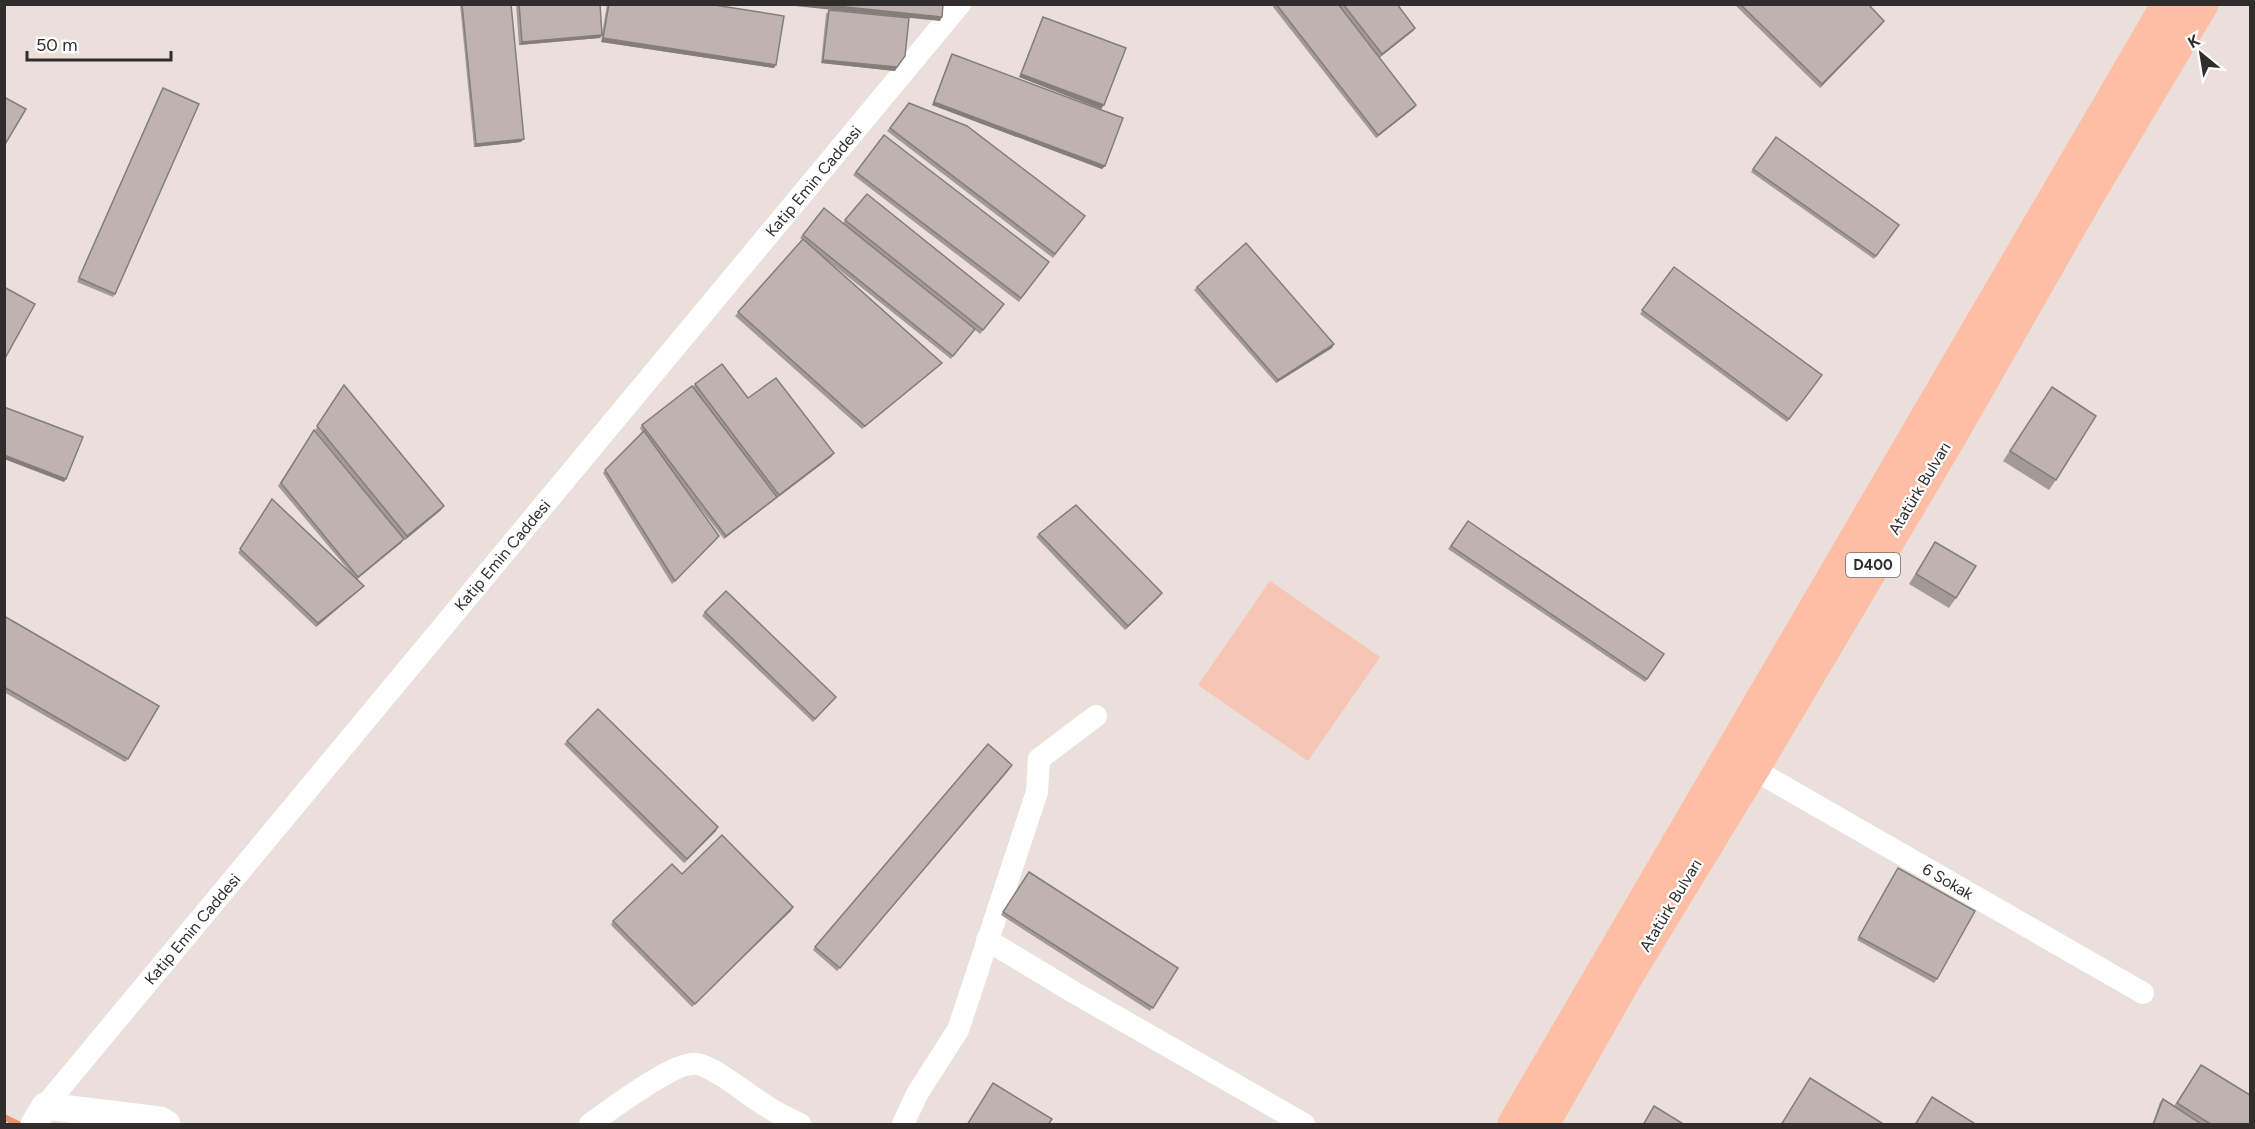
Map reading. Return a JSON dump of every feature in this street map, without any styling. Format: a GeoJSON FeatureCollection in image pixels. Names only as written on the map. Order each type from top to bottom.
{"type":"FeatureCollection","features":[{"type":"Feature","properties":{"kind":"main road","name":"Atatürk Bulvarı"},"geometry":{"type":"LineString","coordinates":[[1514,1125],[2168,4]]}},
{"type":"Feature","properties":{"kind":"main road","name":"Atatürk Bulvarı"},"geometry":{"type":"LineString","coordinates":[[1543,1125],[1628,974],[1950,437],[2084,202],[2202,4]]}},
{"type":"Feature","properties":{"kind":"street","name":"Katip Emin Caddesi"},"geometry":{"type":"LineString","coordinates":[[38,1118],[960,4]]}},
{"type":"Feature","properties":{"kind":"street"},"geometry":{"type":"LineString","coordinates":[[903,1125],[917,1094],[958,1030],[1037,792],[1039,759],[1096,716]]}},
{"type":"Feature","properties":{"kind":"street","name":"6 Sokak"},"geometry":{"type":"LineString","coordinates":[[1753,769],[2143,993]]}},
{"type":"Feature","properties":{"kind":"street"},"geometry":{"type":"LineString","coordinates":[[987,940],[1074,993],[1304,1125]]}},
{"type":"Feature","properties":{"kind":"street"},"geometry":{"type":"LineString","coordinates":[[590,1125],[652,1082],[681,1066],[697,1063],[722,1075],[769,1108],[800,1125]]}},
{"type":"Feature","properties":{"kind":"street"},"geometry":{"type":"LineString","coordinates":[[38,1118],[160,1120],[167,1125]]}},
{"type":"Feature","properties":{"kind":"shaded area"},"geometry":{"type":"Polygon","coordinates":[[[1270,581],[1380,657],[1308,761],[1198,685],[1270,581]]]}},
{"type":"Feature","properties":{"kind":"building"},"geometry":{"type":"Polygon","coordinates":[[[462,4],[511,4],[524,139],[476,144],[462,4]]]}},
{"type":"Feature","properties":{"kind":"building"},"geometry":{"type":"Polygon","coordinates":[[[519,4],[600,4],[602,35],[522,42],[519,4]]]}},
{"type":"Feature","properties":{"kind":"building"},"geometry":{"type":"Polygon","coordinates":[[[609,4],[708,4],[784,16],[776,65],[603,38],[609,4]]]}},
{"type":"Feature","properties":{"kind":"building"},"geometry":{"type":"Polygon","coordinates":[[[817,4],[943,4],[942,17],[817,4]]]}},
{"type":"Feature","properties":{"kind":"building"},"geometry":{"type":"Polygon","coordinates":[[[1276,4],[1338,4],[1416,105],[1378,135],[1276,4]]]}},
{"type":"Feature","properties":{"kind":"building"},"geometry":{"type":"Polygon","coordinates":[[[1343,4],[1397,4],[1415,28],[1382,54],[1343,4]]]}},
{"type":"Feature","properties":{"kind":"building"},"geometry":{"type":"Polygon","coordinates":[[[1740,4],[1868,4],[1884,21],[1822,84],[1740,4]]]}},
{"type":"Feature","properties":{"kind":"building"},"geometry":{"type":"Polygon","coordinates":[[[829,10],[909,18],[905,56],[897,67],[823,60],[829,10]]]}},
{"type":"Feature","properties":{"kind":"building"},"geometry":{"type":"Polygon","coordinates":[[[1043,17],[1126,48],[1104,105],[1021,74],[1043,17]]]}},
{"type":"Feature","properties":{"kind":"building"},"geometry":{"type":"Polygon","coordinates":[[[952,54],[1123,118],[1105,166],[934,102],[952,54]]]}},
{"type":"Feature","properties":{"kind":"building"},"geometry":{"type":"Polygon","coordinates":[[[163,88],[199,104],[115,294],[79,278],[163,88]]]}},
{"type":"Feature","properties":{"kind":"building"},"geometry":{"type":"Polygon","coordinates":[[[4,97],[26,109],[4,146],[4,97]]]}},
{"type":"Feature","properties":{"kind":"building"},"geometry":{"type":"Polygon","coordinates":[[[909,103],[967,126],[1085,216],[1055,254],[890,128],[909,103]]]}},
{"type":"Feature","properties":{"kind":"building"},"geometry":{"type":"Polygon","coordinates":[[[884,135],[1049,262],[1021,298],[856,172],[884,135]]]}},
{"type":"Feature","properties":{"kind":"building"},"geometry":{"type":"Polygon","coordinates":[[[1776,137],[1899,225],[1876,256],[1753,169],[1776,137]]]}},
{"type":"Feature","properties":{"kind":"building"},"geometry":{"type":"Polygon","coordinates":[[[867,194],[1004,304],[983,330],[845,220],[867,194]]]}},
{"type":"Feature","properties":{"kind":"building"},"geometry":{"type":"Polygon","coordinates":[[[824,208],[975,329],[953,356],[803,235],[824,208]]]}},
{"type":"Feature","properties":{"kind":"building"},"geometry":{"type":"Polygon","coordinates":[[[803,239],[942,363],[865,426],[738,312],[803,239]]]}},
{"type":"Feature","properties":{"kind":"building"},"geometry":{"type":"Polygon","coordinates":[[[1246,243],[1334,344],[1278,380],[1197,287],[1246,243]]]}},
{"type":"Feature","properties":{"kind":"building"},"geometry":{"type":"Polygon","coordinates":[[[1674,267],[1822,375],[1789,419],[1642,310],[1674,267]]]}},
{"type":"Feature","properties":{"kind":"building"},"geometry":{"type":"Polygon","coordinates":[[[4,287],[35,304],[4,360],[4,287]]]}},
{"type":"Feature","properties":{"kind":"building"},"geometry":{"type":"Polygon","coordinates":[[[722,364],[748,398],[776,378],[834,453],[779,495],[695,384],[722,364]]]}},
{"type":"Feature","properties":{"kind":"building"},"geometry":{"type":"Polygon","coordinates":[[[344,385],[444,506],[407,536],[317,426],[344,385]]]}},
{"type":"Feature","properties":{"kind":"building"},"geometry":{"type":"Polygon","coordinates":[[[692,386],[777,497],[726,536],[642,425],[692,386]]]}},
{"type":"Feature","properties":{"kind":"building"},"geometry":{"type":"Polygon","coordinates":[[[2052,387],[2096,416],[2056,480],[2010,451],[2052,387]]]}},
{"type":"Feature","properties":{"kind":"building"},"geometry":{"type":"Polygon","coordinates":[[[4,407],[83,437],[66,479],[4,455],[4,407]]]}},
{"type":"Feature","properties":{"kind":"building"},"geometry":{"type":"Polygon","coordinates":[[[314,430],[404,539],[358,577],[281,483],[314,430]]]}},
{"type":"Feature","properties":{"kind":"building"},"geometry":{"type":"Polygon","coordinates":[[[644,431],[719,536],[675,581],[605,470],[644,431]]]}},
{"type":"Feature","properties":{"kind":"building"},"geometry":{"type":"Polygon","coordinates":[[[272,499],[364,586],[318,623],[240,549],[272,499]]]}},
{"type":"Feature","properties":{"kind":"building"},"geometry":{"type":"Polygon","coordinates":[[[1076,505],[1162,593],[1128,626],[1039,534],[1076,505]]]}},
{"type":"Feature","properties":{"kind":"building"},"geometry":{"type":"Polygon","coordinates":[[[1468,521],[1664,654],[1647,679],[1451,546],[1468,521]]]}},
{"type":"Feature","properties":{"kind":"building"},"geometry":{"type":"Polygon","coordinates":[[[1935,542],[1976,566],[1956,598],[1916,574],[1935,542]]]}},
{"type":"Feature","properties":{"kind":"building"},"geometry":{"type":"Polygon","coordinates":[[[726,591],[836,697],[815,719],[705,612],[726,591]]]}},
{"type":"Feature","properties":{"kind":"building"},"geometry":{"type":"Polygon","coordinates":[[[4,616],[159,706],[128,759],[4,687],[4,616]]]}},
{"type":"Feature","properties":{"kind":"building"},"geometry":{"type":"Polygon","coordinates":[[[598,709],[718,827],[687,859],[567,741],[598,709]]]}},
{"type":"Feature","properties":{"kind":"building"},"geometry":{"type":"Polygon","coordinates":[[[988,744],[1012,765],[840,968],[815,947],[988,744]]]}},
{"type":"Feature","properties":{"kind":"building"},"geometry":{"type":"Polygon","coordinates":[[[722,835],[793,907],[695,1004],[613,921],[672,864],[682,874],[722,835]]]}},
{"type":"Feature","properties":{"kind":"building"},"geometry":{"type":"Polygon","coordinates":[[[1898,868],[1975,911],[1937,979],[1859,937],[1898,868]]]}},
{"type":"Feature","properties":{"kind":"building"},"geometry":{"type":"Polygon","coordinates":[[[1029,872],[1178,968],[1153,1008],[1003,912],[1029,872]]]}},
{"type":"Feature","properties":{"kind":"building"},"geometry":{"type":"Polygon","coordinates":[[[2201,1065],[2250,1095],[2250,1125],[2212,1125],[2177,1103],[2201,1065]]]}},
{"type":"Feature","properties":{"kind":"building"},"geometry":{"type":"Polygon","coordinates":[[[1810,1078],[1885,1125],[1781,1125],[1810,1078]]]}},
{"type":"Feature","properties":{"kind":"building"},"geometry":{"type":"Polygon","coordinates":[[[993,1083],[1052,1119],[1048,1125],[967,1125],[993,1083]]]}},
{"type":"Feature","properties":{"kind":"building"},"geometry":{"type":"Polygon","coordinates":[[[1932,1097],[1977,1125],[1915,1125],[1932,1097]]]}},
{"type":"Feature","properties":{"kind":"building"},"geometry":{"type":"Polygon","coordinates":[[[2163,1099],[2203,1125],[2153,1125],[2163,1099]]]}},
{"type":"Feature","properties":{"kind":"building"},"geometry":{"type":"Polygon","coordinates":[[[1654,1106],[1685,1125],[1643,1125],[1654,1106]]]}},
{"type":"Feature","properties":{"kind":"waterway"},"geometry":{"type":"LineString","coordinates":[[4,1117],[18,1124]]}}]}
